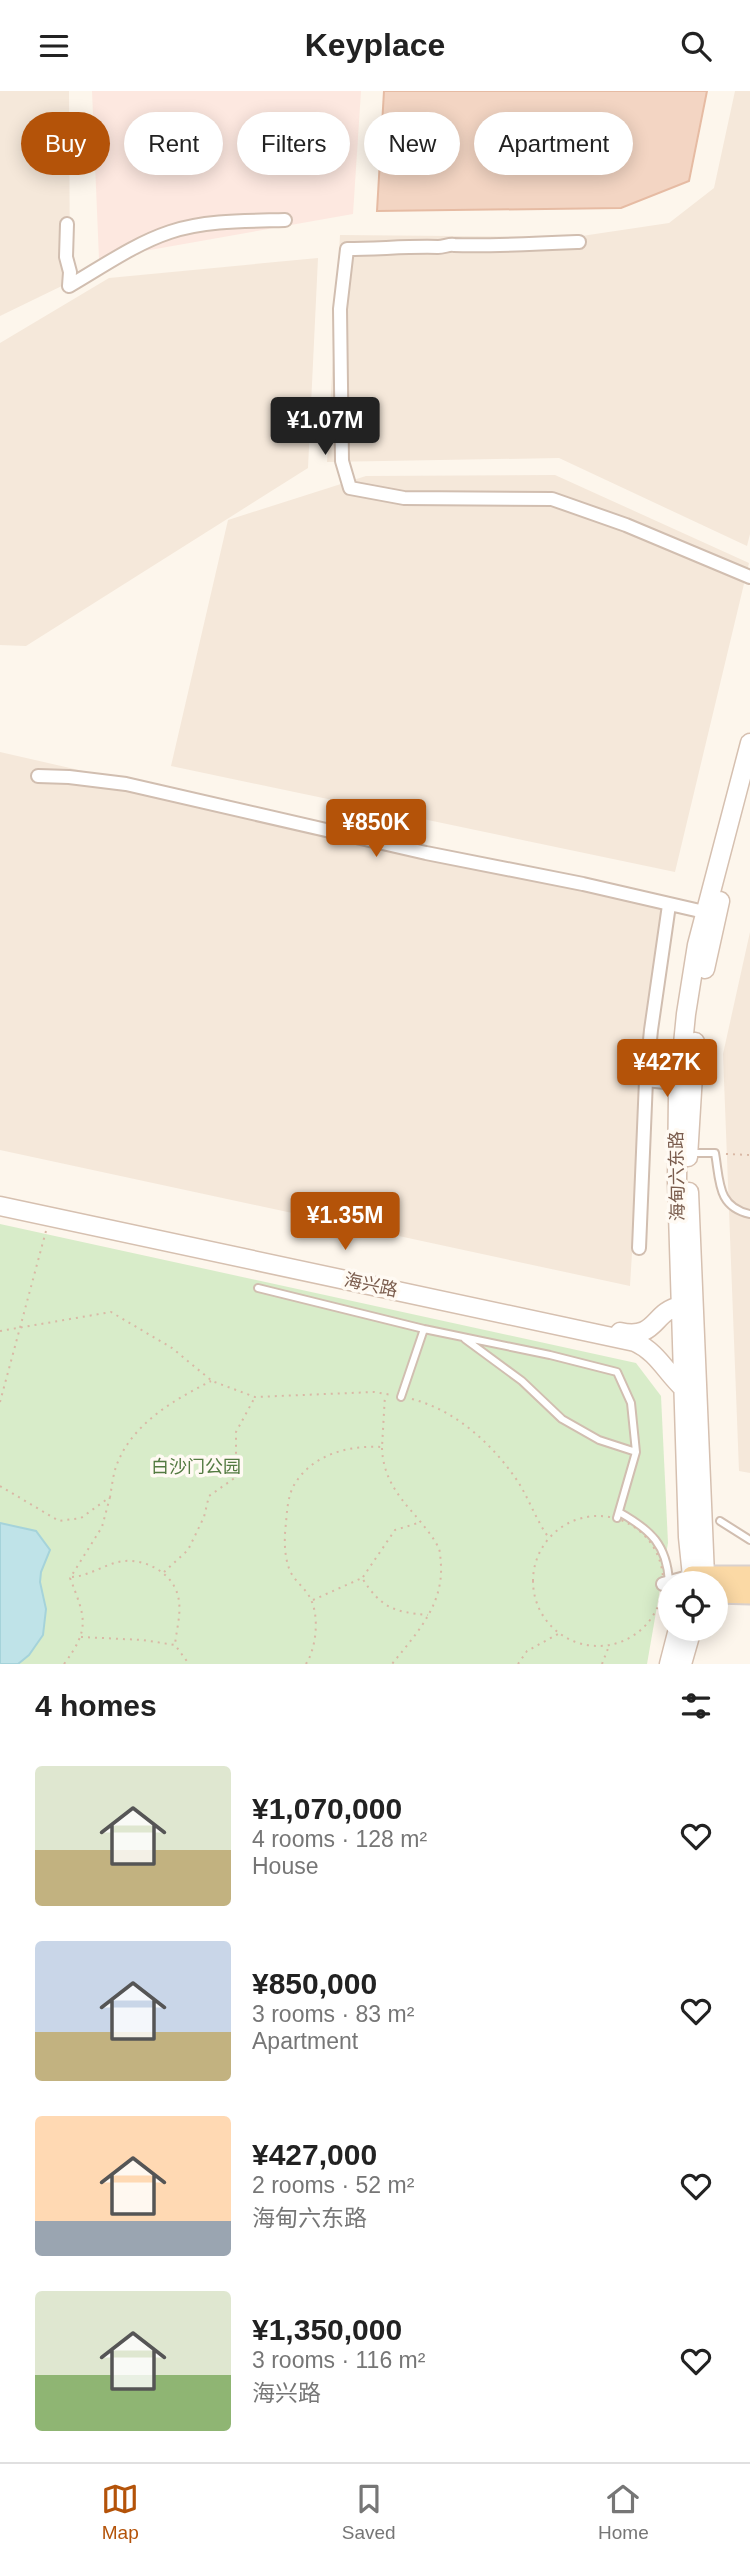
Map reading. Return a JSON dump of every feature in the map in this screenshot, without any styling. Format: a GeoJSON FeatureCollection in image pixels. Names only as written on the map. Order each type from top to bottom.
{"type":"FeatureCollection","features":[{"type":"Feature","properties":{"kind":"main road","name":"海甸六东路"},"geometry":{"type":"LineString","coordinates":[[711,914],[750,743]]}},
{"type":"Feature","properties":{"kind":"main road","name":"海甸六东路"},"geometry":{"type":"LineString","coordinates":[[695,1571],[688,1537],[680,1306],[685,1084],[693,970],[750,788]]}},
{"type":"Feature","properties":{"kind":"main road","name":"海甸六东路"},"geometry":{"type":"LineString","coordinates":[[683,1155],[697,1571]]}},
{"type":"Feature","properties":{"kind":"main road","name":"海兴路"},"geometry":{"type":"LineString","coordinates":[[0,1199],[629,1333],[646,1330],[667,1309],[680,1306]]}},
{"type":"Feature","properties":{"kind":"main road","name":"海兴路"},"geometry":{"type":"LineString","coordinates":[[0,1206],[635,1342],[656,1355],[683,1388]]}},
{"type":"Feature","properties":{"kind":"main road"},"geometry":{"type":"LineString","coordinates":[[728,1578],[750,1576]]}},
{"type":"Feature","properties":{"kind":"main road"},"geometry":{"type":"LineString","coordinates":[[728,1593],[750,1594]]}},
{"type":"Feature","properties":{"kind":"main road"},"geometry":{"type":"LineString","coordinates":[[669,1664],[675,1641]]}},
{"type":"Feature","properties":{"kind":"main road"},"geometry":{"type":"LineString","coordinates":[[682,1664],[689,1641]]}},
{"type":"Feature","properties":{"kind":"street"},"geometry":{"type":"LineString","coordinates":[[67,224],[69,286],[139,245],[172,231],[234,221],[285,220]]}},
{"type":"Feature","properties":{"kind":"street"},"geometry":{"type":"LineString","coordinates":[[579,242],[347,249],[340,309],[341,433],[342,461],[350,488],[404,498],[552,499],[626,525],[750,577]]}},
{"type":"Feature","properties":{"kind":"street"},"geometry":{"type":"LineString","coordinates":[[38,776],[126,784],[426,853],[583,884],[711,914]]}},
{"type":"Feature","properties":{"kind":"street"},"geometry":{"type":"LineString","coordinates":[[639,1248],[646,1080],[655,995],[669,905]]}},
{"type":"Feature","properties":{"kind":"street"},"geometry":{"type":"LineString","coordinates":[[646,1080],[685,1084]]}},
{"type":"Feature","properties":{"kind":"lane"},"geometry":{"type":"LineString","coordinates":[[683,1155],[715,1153],[722,1196],[734,1209],[750,1214]]}},
{"type":"Feature","properties":{"kind":"lane"},"geometry":{"type":"LineString","coordinates":[[258,1288],[424,1329],[617,1372],[631,1403],[636,1452],[618,1515],[637,1522],[657,1539],[668,1565],[667,1571]]}},
{"type":"Feature","properties":{"kind":"lane"},"geometry":{"type":"LineString","coordinates":[[401,1397],[424,1329]]}},
{"type":"Feature","properties":{"kind":"lane"},"geometry":{"type":"LineString","coordinates":[[463,1337],[522,1381],[562,1419],[599,1440],[636,1452]]}},
{"type":"Feature","properties":{"kind":"lane"},"geometry":{"type":"LineString","coordinates":[[720,1521],[750,1540]]}},
{"type":"Feature","properties":{"kind":"path"},"geometry":{"type":"LineString","coordinates":[[715,1153],[750,1155]]}},
{"type":"Feature","properties":{"kind":"path"},"geometry":{"type":"LineString","coordinates":[[0,1402],[49,1216]]}},
{"type":"Feature","properties":{"kind":"path"},"geometry":{"type":"LineString","coordinates":[[0,1331],[111,1312],[172,1348],[212,1381],[255,1397],[374,1392],[415,1399],[468,1425],[516,1477],[537,1521],[549,1538]]}},
{"type":"Feature","properties":{"kind":"path"},"geometry":{"type":"LineString","coordinates":[[70,1578],[102,1527],[117,1464],[132,1438],[147,1422],[179,1397],[212,1381]]}},
{"type":"Feature","properties":{"kind":"path"},"geometry":{"type":"LineString","coordinates":[[385,1394],[382,1463],[396,1493],[440,1550],[441,1581],[429,1615],[392,1664]]}},
{"type":"Feature","properties":{"kind":"path"},"geometry":{"type":"LineString","coordinates":[[164,1572],[188,1550],[204,1517],[209,1496],[236,1477],[236,1432],[255,1397]]}},
{"type":"Feature","properties":{"kind":"path"},"geometry":{"type":"LineString","coordinates":[[306,1664],[316,1630],[312,1601],[290,1571],[284,1541],[288,1503],[295,1483],[312,1464],[339,1451],[362,1445],[382,1447]]}},
{"type":"Feature","properties":{"kind":"path"},"geometry":{"type":"LineString","coordinates":[[0,1486],[59,1521],[81,1518],[110,1497]]}},
{"type":"Feature","properties":{"kind":"path"},"geometry":{"type":"LineString","coordinates":[[658,1604],[653,1617],[631,1639],[609,1646],[580,1644],[559,1634],[539,1610],[533,1581],[538,1555],[549,1538],[568,1523],[600,1515],[618,1515],[635,1528],[652,1543],[664,1571]]}},
{"type":"Feature","properties":{"kind":"path"},"geometry":{"type":"LineString","coordinates":[[312,1601],[362,1578],[394,1530],[421,1522]]}},
{"type":"Feature","properties":{"kind":"path"},"geometry":{"type":"LineString","coordinates":[[70,1578],[124,1561],[148,1565],[164,1572],[179,1602],[175,1645],[189,1664]]}},
{"type":"Feature","properties":{"kind":"path"},"geometry":{"type":"LineString","coordinates":[[64,1664],[75,1650],[84,1629],[82,1610],[70,1578]]}},
{"type":"Feature","properties":{"kind":"path"},"geometry":{"type":"LineString","coordinates":[[362,1578],[373,1594],[393,1611],[429,1615]]}},
{"type":"Feature","properties":{"kind":"path"},"geometry":{"type":"LineString","coordinates":[[518,1664],[527,1651],[559,1634]]}},
{"type":"Feature","properties":{"kind":"path"},"geometry":{"type":"LineString","coordinates":[[81,1637],[143,1640],[175,1645]]}},
{"type":"Feature","properties":{"kind":"path"},"geometry":{"type":"LineString","coordinates":[[602,1664],[609,1646]]}},
{"type":"Feature","properties":{"kind":"shaded area"},"geometry":{"type":"Polygon","coordinates":[[[0,91],[69,91],[69,112],[21,112],[21,175],[69,175],[70,282],[0,316],[0,91]]]}},
{"type":"Feature","properties":{"kind":"shaded area"},"geometry":{"type":"Polygon","coordinates":[[[92,91],[361,91],[353,214],[99,259],[96,175],[110,175],[110,112],[93,112],[92,91]]]}},
{"type":"Feature","properties":{"kind":"shaded area"},"geometry":{"type":"Polygon","coordinates":[[[735,91],[750,91],[750,534],[747,546],[559,458],[327,462],[340,235],[575,237],[669,223],[714,188],[735,91]]]}},
{"type":"Feature","properties":{"kind":"shaded area"},"geometry":{"type":"Polygon","coordinates":[[[318,258],[308,468],[26,646],[0,645],[0,343],[109,278],[318,258]]]}},
{"type":"Feature","properties":{"kind":"shaded area"},"geometry":{"type":"Polygon","coordinates":[[[555,475],[749,563],[675,872],[171,766],[228,520],[366,476],[555,475]]]}},
{"type":"Feature","properties":{"kind":"shaded area"},"geometry":{"type":"Polygon","coordinates":[[[0,752],[669,905],[642,1089],[630,1286],[0,1150],[0,752]]]}},
{"type":"Feature","properties":{"kind":"shaded area"},"geometry":{"type":"Polygon","coordinates":[[[750,932],[750,1473],[739,1471],[723,1054],[750,932]]]}},
{"type":"Feature","properties":{"kind":"green space","name":"白沙门公园"},"geometry":{"type":"Polygon","coordinates":[[[0,1224],[636,1363],[661,1396],[668,1543],[663,1571],[658,1571],[658,1601],[647,1664],[0,1664],[0,1224]]]}},
{"type":"Feature","properties":{"kind":"water"},"geometry":{"type":"Polygon","coordinates":[[[0,1523],[36,1531],[50,1550],[40,1582],[46,1609],[43,1635],[29,1655],[18,1664],[0,1664],[0,1523]]]}},
{"type":"Feature","properties":{"kind":"building"},"geometry":{"type":"Polygon","coordinates":[[[384,91],[707,91],[689,181],[621,208],[377,211],[379,175],[460,175],[460,112],[383,112],[384,91]]]}}]}
